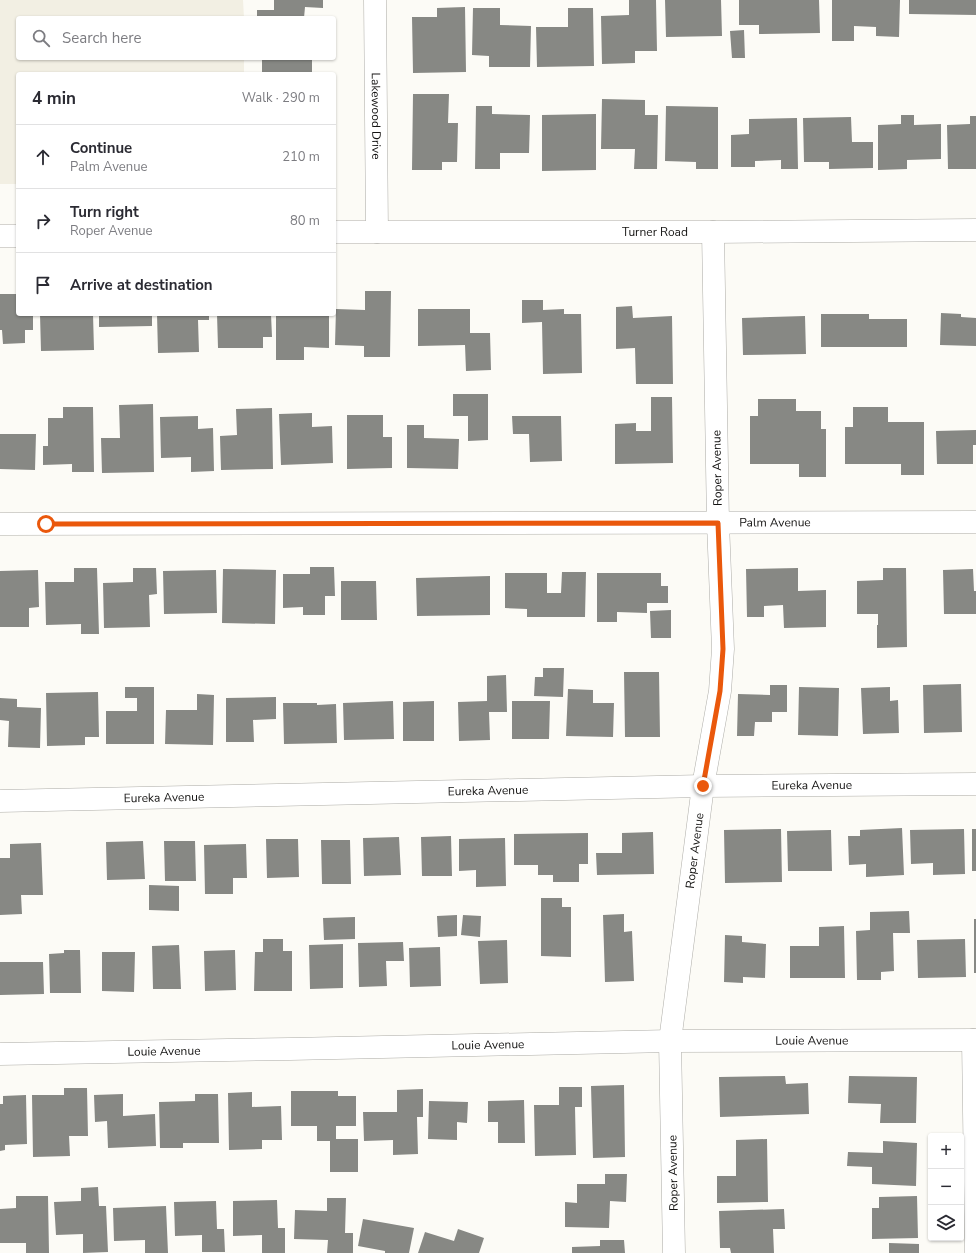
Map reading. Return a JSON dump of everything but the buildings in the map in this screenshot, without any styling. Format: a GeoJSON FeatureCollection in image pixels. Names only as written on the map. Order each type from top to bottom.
{"type":"FeatureCollection","features":[{"type":"Feature","properties":{"kind":"street","name":"Lakewood Drive"},"geometry":{"type":"LineString","coordinates":[[375,0],[377,232]]}},
{"type":"Feature","properties":{"kind":"street","name":"Turner Road"},"geometry":{"type":"LineString","coordinates":[[336,232],[976,230]]}},
{"type":"Feature","properties":{"kind":"street","name":"Roper Avenue"},"geometry":{"type":"LineString","coordinates":[[674,1253],[670,1041],[703,786],[720,691],[723,649],[718,523],[713,232]]}},
{"type":"Feature","properties":{"kind":"street"},"geometry":{"type":"LineString","coordinates":[[0,236],[16,236]]}},
{"type":"Feature","properties":{"kind":"street","name":"Palm Avenue"},"geometry":{"type":"LineString","coordinates":[[0,524],[976,522]]}},
{"type":"Feature","properties":{"kind":"street","name":"Eureka Avenue"},"geometry":{"type":"LineString","coordinates":[[0,801],[703,786],[976,784]]}},
{"type":"Feature","properties":{"kind":"street"},"geometry":{"type":"LineString","coordinates":[[974,1040],[976,1252]]}},
{"type":"Feature","properties":{"kind":"street","name":"Louie Avenue"},"geometry":{"type":"LineString","coordinates":[[0,1054],[670,1041],[974,1040]]}},
{"type":"Feature","properties":{"kind":"shaded area"},"geometry":{"type":"Polygon","coordinates":[[[0,0],[243,0],[244,16],[16,16],[16,60],[244,60],[244,72],[16,72],[16,184],[0,184],[0,0]]]}},
{"type":"Feature","properties":{"kind":"route"},"geometry":{"type":"LineString","coordinates":[[46,524],[718,523],[723,649],[720,691],[703,786]]}}]}
